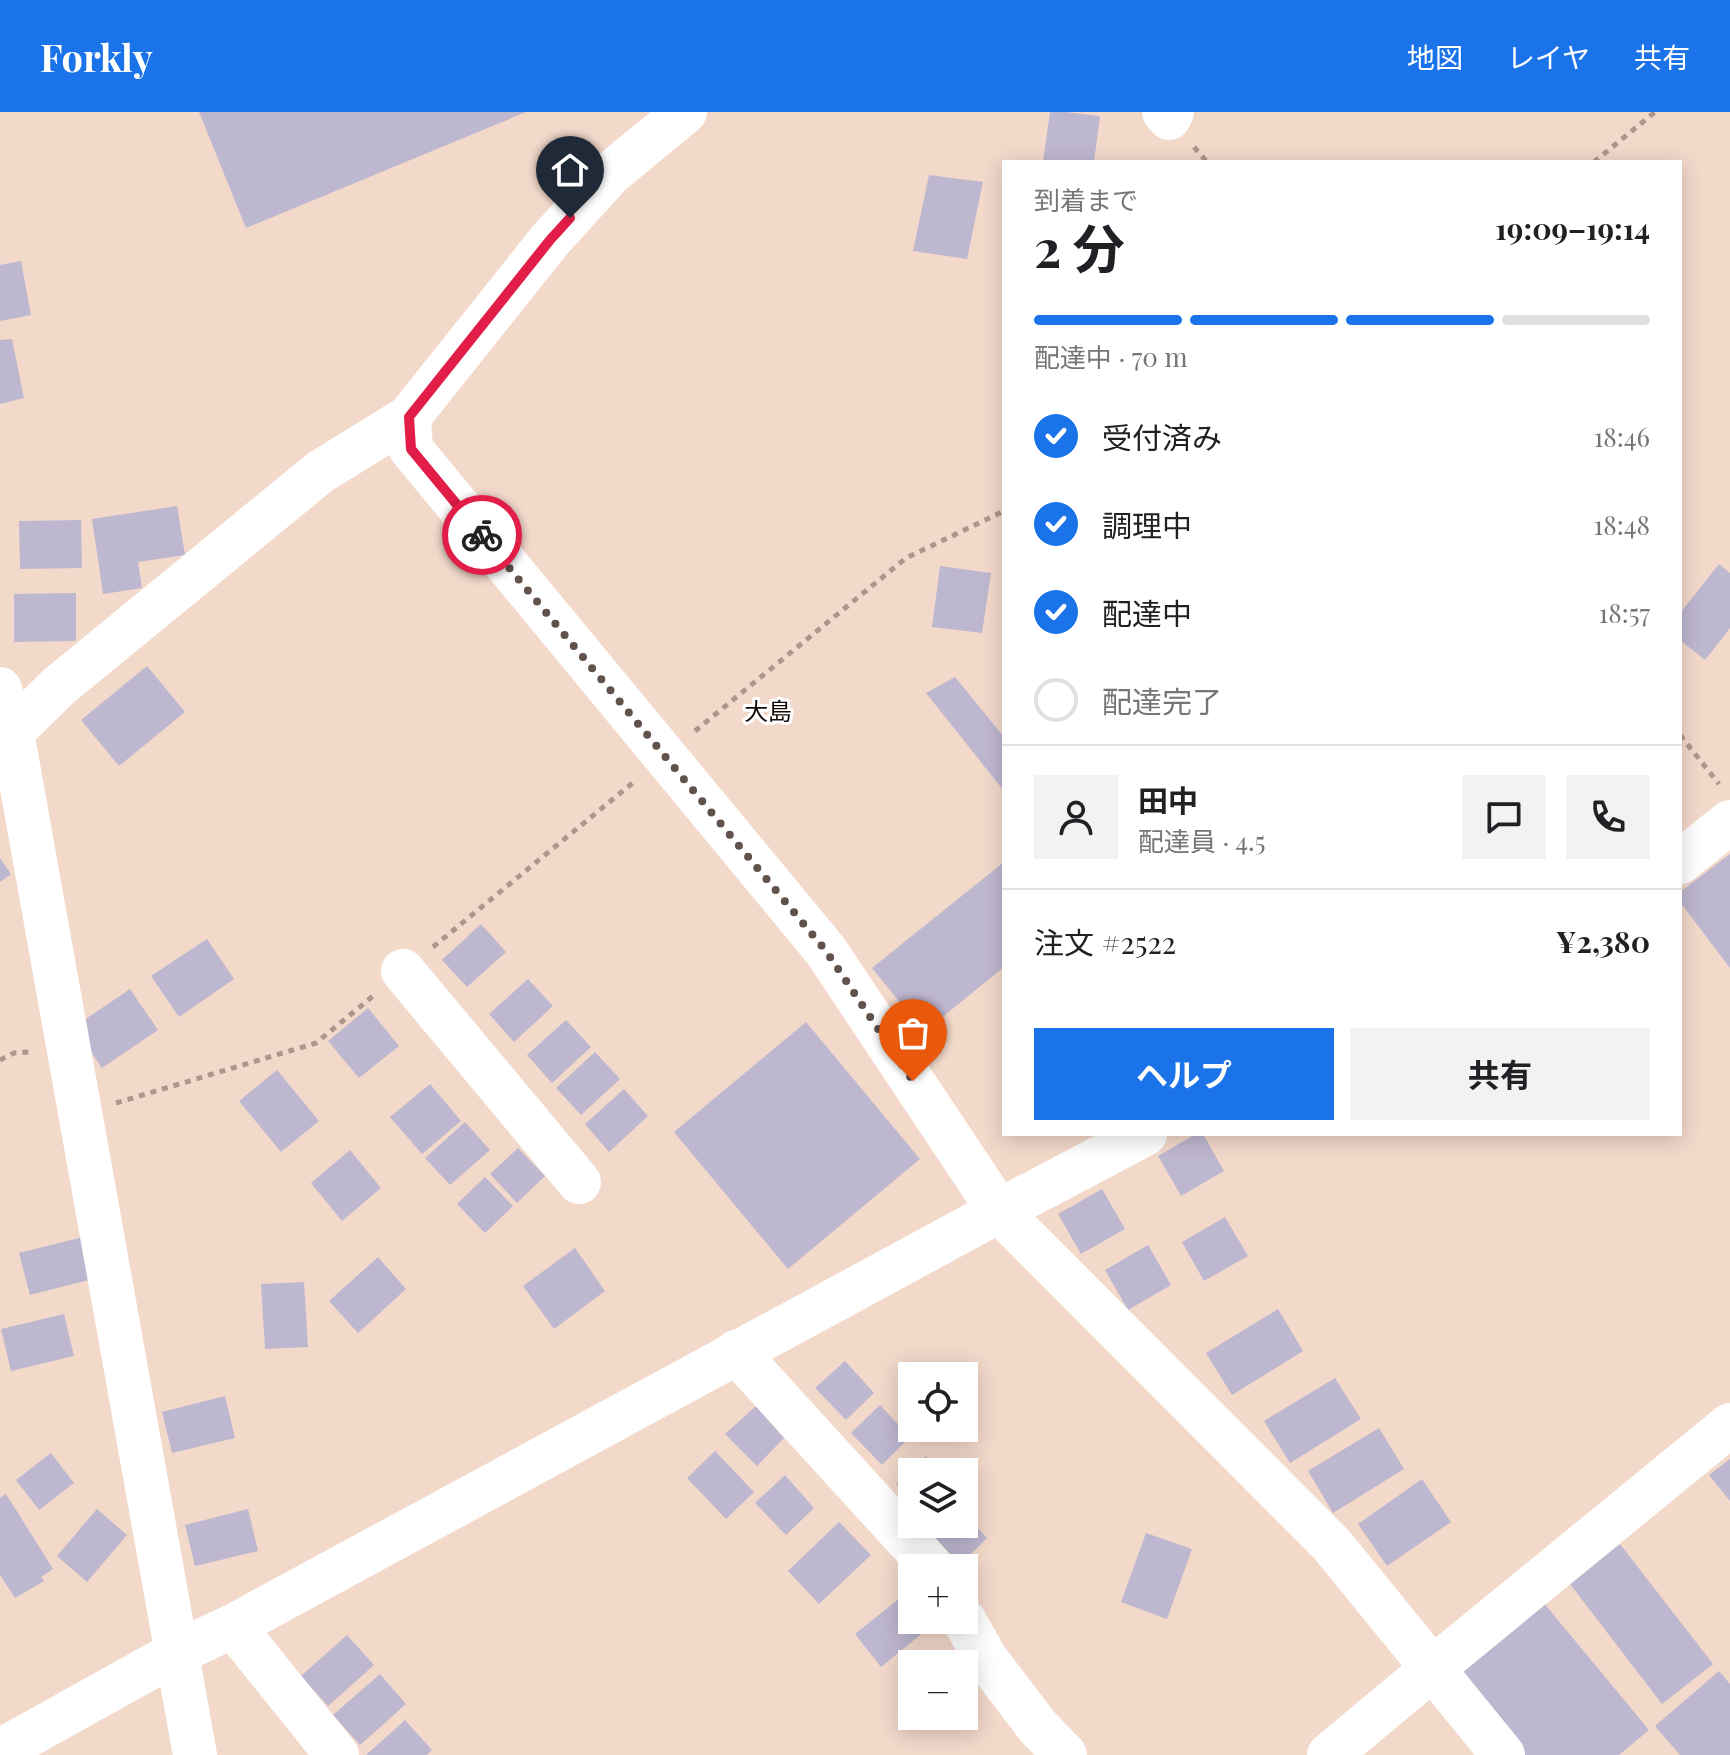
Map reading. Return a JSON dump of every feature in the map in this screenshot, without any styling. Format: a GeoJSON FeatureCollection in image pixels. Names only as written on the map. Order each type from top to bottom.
{"type":"FeatureCollection","features":[{"type":"Feature","properties":{"kind":"street"},"geometry":{"type":"LineString","coordinates":[[195,1755],[81,1114],[3,704],[59,686],[320,472],[409,417],[550,240],[611,173],[685,112]]}},
{"type":"Feature","properties":{"kind":"street"},"geometry":{"type":"LineString","coordinates":[[1164,112],[1169,118],[1172,112]]}},
{"type":"Feature","properties":{"kind":"street"},"geometry":{"type":"LineString","coordinates":[[409,417],[411,449],[826,951],[999,1211],[1332,1545],[1503,1755]]}},
{"type":"Feature","properties":{"kind":"street"},"geometry":{"type":"LineString","coordinates":[[1682,859],[1725,803]]}},
{"type":"Feature","properties":{"kind":"street"},"geometry":{"type":"LineString","coordinates":[[403,971],[579,1182]]}},
{"type":"Feature","properties":{"kind":"street"},"geometry":{"type":"LineString","coordinates":[[0,1751],[176,1653],[233,1626],[1141,1136]]}},
{"type":"Feature","properties":{"kind":"street"},"geometry":{"type":"LineString","coordinates":[[736,1352],[920,1554]]}},
{"type":"Feature","properties":{"kind":"street"},"geometry":{"type":"LineString","coordinates":[[1329,1755],[1730,1425]]}},
{"type":"Feature","properties":{"kind":"street"},"geometry":{"type":"LineString","coordinates":[[233,1626],[337,1755]]}},
{"type":"Feature","properties":{"kind":"street"},"geometry":{"type":"LineString","coordinates":[[972,1634],[986,1659],[1038,1727],[1065,1755]]}},
{"type":"Feature","properties":{"kind":"path"},"geometry":{"type":"LineString","coordinates":[[1596,160],[1655,112]]}},
{"type":"Feature","properties":{"kind":"path"},"geometry":{"type":"LineString","coordinates":[[81,1114],[316,1043],[906,558],[1002,512]]}},
{"type":"Feature","properties":{"kind":"path"},"geometry":{"type":"LineString","coordinates":[[1682,738],[1725,803]]}},
{"type":"Feature","properties":{"kind":"building"},"geometry":{"type":"Polygon","coordinates":[[[199,112],[526,112],[246,228],[199,112]]]}},
{"type":"Feature","properties":{"kind":"building"},"geometry":{"type":"Polygon","coordinates":[[[1050,112],[1100,116],[1094,160],[1043,160],[1050,112]]]}},
{"type":"Feature","properties":{"kind":"building"},"geometry":{"type":"Polygon","coordinates":[[[929,175],[983,182],[967,259],[913,251],[929,175]]]}},
{"type":"Feature","properties":{"kind":"building"},"geometry":{"type":"Polygon","coordinates":[[[21,261],[31,315],[0,321],[0,265],[21,261]]]}},
{"type":"Feature","properties":{"kind":"building"},"geometry":{"type":"Polygon","coordinates":[[[12,339],[24,398],[0,404],[0,340],[12,339]]]}},
{"type":"Feature","properties":{"kind":"building"},"geometry":{"type":"Polygon","coordinates":[[[177,506],[185,555],[138,562],[142,588],[103,594],[92,519],[177,506]]]}},
{"type":"Feature","properties":{"kind":"building"},"geometry":{"type":"Polygon","coordinates":[[[81,520],[82,568],[20,569],[19,521],[81,520]]]}},
{"type":"Feature","properties":{"kind":"building"},"geometry":{"type":"Polygon","coordinates":[[[1719,564],[1730,573],[1730,628],[1705,660],[1682,642],[1682,610],[1719,564]]]}},
{"type":"Feature","properties":{"kind":"building"},"geometry":{"type":"Polygon","coordinates":[[[940,566],[991,573],[982,633],[932,627],[940,566]]]}},
{"type":"Feature","properties":{"kind":"building"},"geometry":{"type":"Polygon","coordinates":[[[76,593],[76,641],[14,642],[14,594],[76,593]]]}},
{"type":"Feature","properties":{"kind":"building"},"geometry":{"type":"Polygon","coordinates":[[[147,666],[185,712],[119,766],[81,720],[147,666]]]}},
{"type":"Feature","properties":{"kind":"building"},"geometry":{"type":"Polygon","coordinates":[[[955,677],[1002,735],[1002,788],[926,693],[955,677]]]}},
{"type":"Feature","properties":{"kind":"building"},"geometry":{"type":"Polygon","coordinates":[[[1730,854],[1730,968],[1682,905],[1682,890],[1730,854]]]}},
{"type":"Feature","properties":{"kind":"building"},"geometry":{"type":"Polygon","coordinates":[[[0,858],[11,874],[0,882],[0,858]]]}},
{"type":"Feature","properties":{"kind":"building"},"geometry":{"type":"Polygon","coordinates":[[[1002,864],[1002,969],[924,1032],[872,968],[1002,864]]]}},
{"type":"Feature","properties":{"kind":"building"},"geometry":{"type":"Polygon","coordinates":[[[481,924],[506,952],[467,987],[442,960],[481,924]]]}},
{"type":"Feature","properties":{"kind":"building"},"geometry":{"type":"Polygon","coordinates":[[[207,939],[234,979],[179,1017],[151,976],[207,939]]]}},
{"type":"Feature","properties":{"kind":"building"},"geometry":{"type":"Polygon","coordinates":[[[528,979],[553,1006],[514,1042],[489,1014],[528,979]]]}},
{"type":"Feature","properties":{"kind":"building"},"geometry":{"type":"Polygon","coordinates":[[[130,989],[158,1030],[102,1068],[74,1027],[130,989]]]}},
{"type":"Feature","properties":{"kind":"building"},"geometry":{"type":"Polygon","coordinates":[[[368,1008],[399,1046],[359,1078],[328,1041],[368,1008]]]}},
{"type":"Feature","properties":{"kind":"building"},"geometry":{"type":"Polygon","coordinates":[[[566,1020],[591,1047],[552,1083],[527,1055],[566,1020]]]}},
{"type":"Feature","properties":{"kind":"building"},"geometry":{"type":"Polygon","coordinates":[[[806,1022],[920,1159],[788,1269],[674,1132],[806,1022]]]}},
{"type":"Feature","properties":{"kind":"building"},"geometry":{"type":"Polygon","coordinates":[[[595,1052],[620,1079],[581,1115],[556,1088],[595,1052]]]}},
{"type":"Feature","properties":{"kind":"building"},"geometry":{"type":"Polygon","coordinates":[[[277,1070],[319,1121],[281,1152],[239,1101],[277,1070]]]}},
{"type":"Feature","properties":{"kind":"building"},"geometry":{"type":"Polygon","coordinates":[[[430,1084],[461,1121],[422,1154],[390,1117],[430,1084]]]}},
{"type":"Feature","properties":{"kind":"building"},"geometry":{"type":"Polygon","coordinates":[[[624,1089],[648,1116],[609,1152],[585,1124],[624,1089]]]}},
{"type":"Feature","properties":{"kind":"building"},"geometry":{"type":"Polygon","coordinates":[[[465,1122],[490,1150],[450,1185],[425,1158],[465,1122]]]}},
{"type":"Feature","properties":{"kind":"building"},"geometry":{"type":"Polygon","coordinates":[[[1193,1136],[1204,1136],[1224,1171],[1181,1196],[1158,1156],[1193,1136]]]}},
{"type":"Feature","properties":{"kind":"building"},"geometry":{"type":"Polygon","coordinates":[[[518,1148],[545,1176],[517,1203],[490,1174],[518,1148]]]}},
{"type":"Feature","properties":{"kind":"building"},"geometry":{"type":"Polygon","coordinates":[[[350,1150],[381,1188],[342,1221],[311,1183],[350,1150]]]}},
{"type":"Feature","properties":{"kind":"building"},"geometry":{"type":"Polygon","coordinates":[[[485,1177],[513,1206],[485,1233],[457,1204],[485,1177]]]}},
{"type":"Feature","properties":{"kind":"building"},"geometry":{"type":"Polygon","coordinates":[[[1102,1189],[1125,1229],[1081,1254],[1058,1214],[1102,1189]]]}},
{"type":"Feature","properties":{"kind":"building"},"geometry":{"type":"Polygon","coordinates":[[[1225,1217],[1248,1256],[1204,1281],[1182,1242],[1225,1217]]]}},
{"type":"Feature","properties":{"kind":"building"},"geometry":{"type":"Polygon","coordinates":[[[83,1237],[93,1279],[30,1295],[19,1253],[83,1237]]]}},
{"type":"Feature","properties":{"kind":"building"},"geometry":{"type":"Polygon","coordinates":[[[1148,1245],[1171,1285],[1128,1310],[1105,1270],[1148,1245]]]}},
{"type":"Feature","properties":{"kind":"building"},"geometry":{"type":"Polygon","coordinates":[[[575,1248],[605,1291],[554,1329],[523,1286],[575,1248]]]}},
{"type":"Feature","properties":{"kind":"building"},"geometry":{"type":"Polygon","coordinates":[[[378,1257],[406,1289],[358,1333],[329,1301],[378,1257]]]}},
{"type":"Feature","properties":{"kind":"building"},"geometry":{"type":"Polygon","coordinates":[[[304,1282],[308,1347],[265,1349],[261,1284],[304,1282]]]}},
{"type":"Feature","properties":{"kind":"building"},"geometry":{"type":"Polygon","coordinates":[[[1278,1309],[1303,1351],[1232,1395],[1206,1353],[1278,1309]]]}},
{"type":"Feature","properties":{"kind":"building"},"geometry":{"type":"Polygon","coordinates":[[[64,1314],[74,1356],[11,1371],[1,1329],[64,1314]]]}},
{"type":"Feature","properties":{"kind":"building"},"geometry":{"type":"Polygon","coordinates":[[[845,1361],[874,1393],[846,1420],[815,1388],[845,1361]]]}},
{"type":"Feature","properties":{"kind":"building"},"geometry":{"type":"Polygon","coordinates":[[[1335,1378],[1361,1419],[1290,1463],[1264,1421],[1335,1378]]]}},
{"type":"Feature","properties":{"kind":"building"},"geometry":{"type":"Polygon","coordinates":[[[225,1396],[235,1438],[172,1453],[162,1412],[225,1396]]]}},
{"type":"Feature","properties":{"kind":"building"},"geometry":{"type":"Polygon","coordinates":[[[880,1405],[898,1424],[898,1442],[905,1442],[882,1465],[851,1433],[880,1405]]]}},
{"type":"Feature","properties":{"kind":"building"},"geometry":{"type":"Polygon","coordinates":[[[756,1406],[784,1438],[757,1466],[725,1434],[756,1406]]]}},
{"type":"Feature","properties":{"kind":"building"},"geometry":{"type":"Polygon","coordinates":[[[1379,1428],[1404,1469],[1333,1513],[1308,1471],[1379,1428]]]}},
{"type":"Feature","properties":{"kind":"building"},"geometry":{"type":"Polygon","coordinates":[[[715,1451],[754,1492],[726,1519],[687,1478],[715,1451]]]}},
{"type":"Feature","properties":{"kind":"building"},"geometry":{"type":"Polygon","coordinates":[[[51,1453],[74,1483],[39,1510],[16,1480],[51,1453]]]}},
{"type":"Feature","properties":{"kind":"building"},"geometry":{"type":"Polygon","coordinates":[[[1730,1459],[1730,1501],[1709,1475],[1730,1459]]]}},
{"type":"Feature","properties":{"kind":"building"},"geometry":{"type":"Polygon","coordinates":[[[785,1475],[814,1508],[786,1535],[755,1503],[785,1475]]]}},
{"type":"Feature","properties":{"kind":"building"},"geometry":{"type":"Polygon","coordinates":[[[1422,1479],[1451,1522],[1387,1566],[1358,1524],[1422,1479]]]}},
{"type":"Feature","properties":{"kind":"building"},"geometry":{"type":"Polygon","coordinates":[[[6,1494],[53,1569],[41,1577],[44,1581],[15,1598],[0,1575],[0,1498],[6,1494]]]}},
{"type":"Feature","properties":{"kind":"building"},"geometry":{"type":"Polygon","coordinates":[[[97,1509],[127,1535],[87,1582],[57,1556],[97,1509]]]}},
{"type":"Feature","properties":{"kind":"building"},"geometry":{"type":"Polygon","coordinates":[[[248,1509],[258,1551],[195,1566],[185,1525],[248,1509]]]}},
{"type":"Feature","properties":{"kind":"building"},"geometry":{"type":"Polygon","coordinates":[[[839,1522],[871,1555],[819,1604],[788,1571],[839,1522]]]}},
{"type":"Feature","properties":{"kind":"building"},"geometry":{"type":"Polygon","coordinates":[[[978,1528],[987,1538],[971,1554],[947,1554],[932,1538],[978,1538],[978,1528]]]}},
{"type":"Feature","properties":{"kind":"building"},"geometry":{"type":"Polygon","coordinates":[[[1146,1533],[1192,1549],[1167,1619],[1121,1602],[1146,1533]]]}},
{"type":"Feature","properties":{"kind":"building"},"geometry":{"type":"Polygon","coordinates":[[[1620,1544],[1713,1664],[1662,1704],[1570,1584],[1620,1544]]]}},
{"type":"Feature","properties":{"kind":"building"},"geometry":{"type":"Polygon","coordinates":[[[898,1600],[898,1634],[921,1634],[881,1667],[855,1634],[898,1600]]]}},
{"type":"Feature","properties":{"kind":"building"},"geometry":{"type":"Polygon","coordinates":[[[1543,1602],[1649,1730],[1619,1755],[1518,1755],[1454,1677],[1543,1602]]]}},
{"type":"Feature","properties":{"kind":"building"},"geometry":{"type":"Polygon","coordinates":[[[347,1635],[374,1665],[328,1706],[301,1676],[347,1635]]]}},
{"type":"Feature","properties":{"kind":"building"},"geometry":{"type":"Polygon","coordinates":[[[1719,1671],[1730,1684],[1730,1755],[1680,1755],[1655,1726],[1719,1671]]]}},
{"type":"Feature","properties":{"kind":"building"},"geometry":{"type":"Polygon","coordinates":[[[380,1674],[406,1704],[360,1745],[333,1715],[380,1674]]]}},
{"type":"Feature","properties":{"kind":"building"},"geometry":{"type":"Polygon","coordinates":[[[405,1720],[432,1750],[427,1755],[366,1755],[405,1720]]]}},
{"type":"Feature","properties":{"kind":"way so far"},"geometry":{"type":"LineString","coordinates":[[482,535],[826,951],[913,1081]]}},
{"type":"Feature","properties":{"kind":"district","name":"大島"},"geometry":{"type":"Point","coordinates":[768,712]}},
{"type":"Feature","properties":{"kind":"route"},"geometry":{"type":"LineString","coordinates":[[482,535],[411,449],[409,417],[570,218]]}}]}
